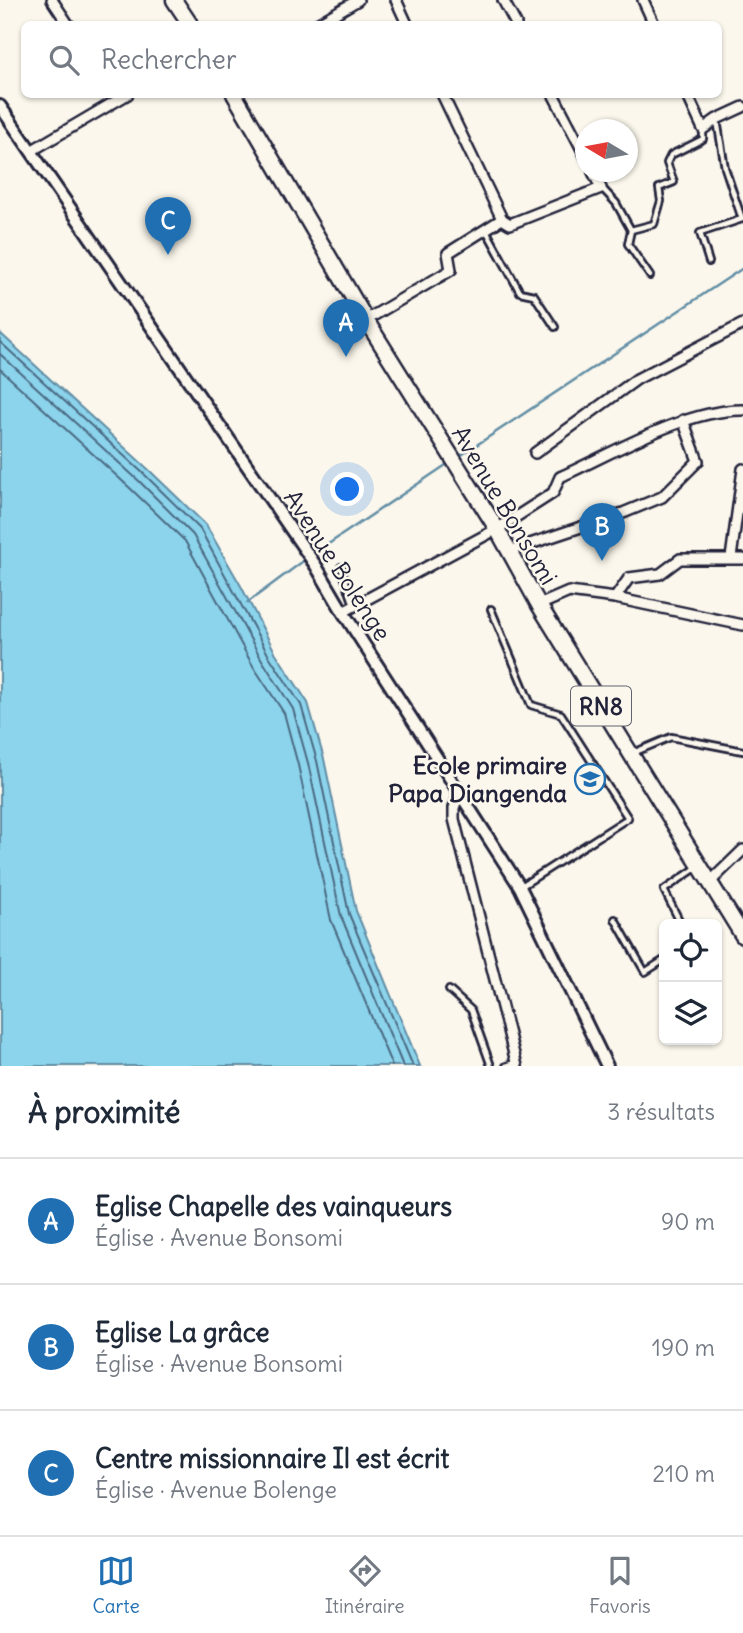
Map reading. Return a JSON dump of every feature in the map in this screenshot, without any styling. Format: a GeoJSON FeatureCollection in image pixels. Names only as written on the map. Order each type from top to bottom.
{"type":"FeatureCollection","features":[{"type":"Feature","properties":{"kind":"main road"},"geometry":{"type":"LineString","coordinates":[[174,0],[188,21]]}},
{"type":"Feature","properties":{"kind":"main road","name":"Avenue Bonsomi"},"geometry":{"type":"LineString","coordinates":[[236,98],[366,320],[497,529],[539,605],[743,936]]}},
{"type":"Feature","properties":{"kind":"street"},"geometry":{"type":"LineString","coordinates":[[52,0],[66,21]]}},
{"type":"Feature","properties":{"kind":"street"},"geometry":{"type":"LineString","coordinates":[[322,21],[358,0]]}},
{"type":"Feature","properties":{"kind":"street"},"geometry":{"type":"LineString","coordinates":[[396,0],[406,21]]}},
{"type":"Feature","properties":{"kind":"street"},"geometry":{"type":"LineString","coordinates":[[503,0],[514,21]]}},
{"type":"Feature","properties":{"kind":"street"},"geometry":{"type":"LineString","coordinates":[[643,0],[653,21]]}},
{"type":"Feature","properties":{"kind":"street"},"geometry":{"type":"LineString","coordinates":[[31,151],[114,98]]}},
{"type":"Feature","properties":{"kind":"street"},"geometry":{"type":"LineString","coordinates":[[444,98],[502,219],[510,225],[601,188],[598,182]]}},
{"type":"Feature","properties":{"kind":"street"},"geometry":{"type":"LineString","coordinates":[[555,98],[575,137]]}},
{"type":"Feature","properties":{"kind":"street"},"geometry":{"type":"LineString","coordinates":[[689,98],[703,129],[743,107]]}},
{"type":"Feature","properties":{"kind":"street","name":"Avenue Bolenge"},"geometry":{"type":"LineString","coordinates":[[0,106],[316,566],[460,792],[520,887],[605,1062]]}},
{"type":"Feature","properties":{"kind":"street"},"geometry":{"type":"LineString","coordinates":[[366,320],[451,270],[448,253],[502,219]]}},
{"type":"Feature","properties":{"kind":"street"},"geometry":{"type":"LineString","coordinates":[[535,453],[637,379],[743,324]]}},
{"type":"Feature","properties":{"kind":"street"},"geometry":{"type":"LineString","coordinates":[[343,612],[497,529],[552,493],[560,477],[684,421],[723,410],[743,410]]}},
{"type":"Feature","properties":{"kind":"street"},"geometry":{"type":"LineString","coordinates":[[509,551],[662,498],[698,461],[684,421]]}},
{"type":"Feature","properties":{"kind":"street"},"geometry":{"type":"LineString","coordinates":[[731,558],[743,470]]}},
{"type":"Feature","properties":{"kind":"street"},"geometry":{"type":"LineString","coordinates":[[615,598],[629,578],[660,574],[680,559],[743,559]]}},
{"type":"Feature","properties":{"kind":"street"},"geometry":{"type":"LineString","coordinates":[[539,605],[569,592],[615,598],[743,625]]}},
{"type":"Feature","properties":{"kind":"street"},"geometry":{"type":"LineString","coordinates":[[460,792],[454,808],[454,819],[517,1064]]}},
{"type":"Feature","properties":{"kind":"street"},"geometry":{"type":"LineString","coordinates":[[710,882],[743,850]]}},
{"type":"Feature","properties":{"kind":"lane"},"geometry":{"type":"LineString","coordinates":[[709,262],[700,233],[742,219],[725,168],[717,119]]}},
{"type":"Feature","properties":{"kind":"lane"},"geometry":{"type":"LineString","coordinates":[[631,230],[654,224],[661,201],[659,188],[674,181],[667,163],[671,155],[703,139],[703,129]]}},
{"type":"Feature","properties":{"kind":"lane"},"geometry":{"type":"LineString","coordinates":[[601,188],[615,203],[631,230],[628,244],[650,276]]}},
{"type":"Feature","properties":{"kind":"lane"},"geometry":{"type":"LineString","coordinates":[[486,230],[520,292],[534,295],[555,327]]}},
{"type":"Feature","properties":{"kind":"lane"},"geometry":{"type":"LineString","coordinates":[[341,567],[355,606]]}},
{"type":"Feature","properties":{"kind":"lane"},"geometry":{"type":"LineString","coordinates":[[491,609],[531,705],[561,714],[628,818],[520,887]]}},
{"type":"Feature","properties":{"kind":"lane"},"geometry":{"type":"LineString","coordinates":[[631,754],[671,737],[743,751]]}},
{"type":"Feature","properties":{"kind":"lane"},"geometry":{"type":"LineString","coordinates":[[678,919],[664,890],[700,865]]}},
{"type":"Feature","properties":{"kind":"lane"},"geometry":{"type":"LineString","coordinates":[[615,919],[645,972],[659,963]]}},
{"type":"Feature","properties":{"kind":"lane"},"geometry":{"type":"LineString","coordinates":[[449,990],[471,1010],[491,1066]]}},
{"type":"Feature","properties":{"kind":"lane"},"geometry":{"type":"LineString","coordinates":[[605,1062],[616,1066]]}},
{"type":"Feature","properties":{"kind":"lane"},"geometry":{"type":"LineString","coordinates":[[506,1066],[517,1064]]}},
{"type":"Feature","properties":{"kind":"water"},"geometry":{"type":"Polygon","coordinates":[[[0,333],[206,525],[241,586],[275,652],[308,703],[324,759],[356,911],[420,1066],[0,1066],[0,333]]]}},
{"type":"Feature","properties":{"kind":"waterway"},"geometry":{"type":"LineString","coordinates":[[279,157],[388,342]]}},
{"type":"Feature","properties":{"kind":"waterway"},"geometry":{"type":"LineString","coordinates":[[457,458],[743,268]]}},
{"type":"Feature","properties":{"kind":"waterway"},"geometry":{"type":"LineString","coordinates":[[422,423],[489,530]]}},
{"type":"Feature","properties":{"kind":"waterway"},"geometry":{"type":"LineString","coordinates":[[312,555],[446,465]]}},
{"type":"Feature","properties":{"kind":"waterway"},"geometry":{"type":"LineString","coordinates":[[247,603],[306,559]]}},
{"type":"Feature","properties":{"kind":"waterway"},"geometry":{"type":"LineString","coordinates":[[533,580],[544,599]]}},
{"type":"Feature","properties":{"kind":"waterway"},"geometry":{"type":"LineString","coordinates":[[548,604],[575,650]]}},
{"type":"Feature","properties":{"kind":"place","name":"Centre missionnaire Il est écrit"},"geometry":{"type":"Point","coordinates":[168,255]}},
{"type":"Feature","properties":{"kind":"place","name":"Eglise Chapelle des vainqueurs"},"geometry":{"type":"Point","coordinates":[346,357]}},
{"type":"Feature","properties":{"kind":"place","name":"Eglise La grâce"},"geometry":{"type":"Point","coordinates":[602,561]}},
{"type":"Feature","properties":{"kind":"place","name":"Ecole primaire Papa Diangenda"},"geometry":{"type":"Point","coordinates":[590,779]}}]}
